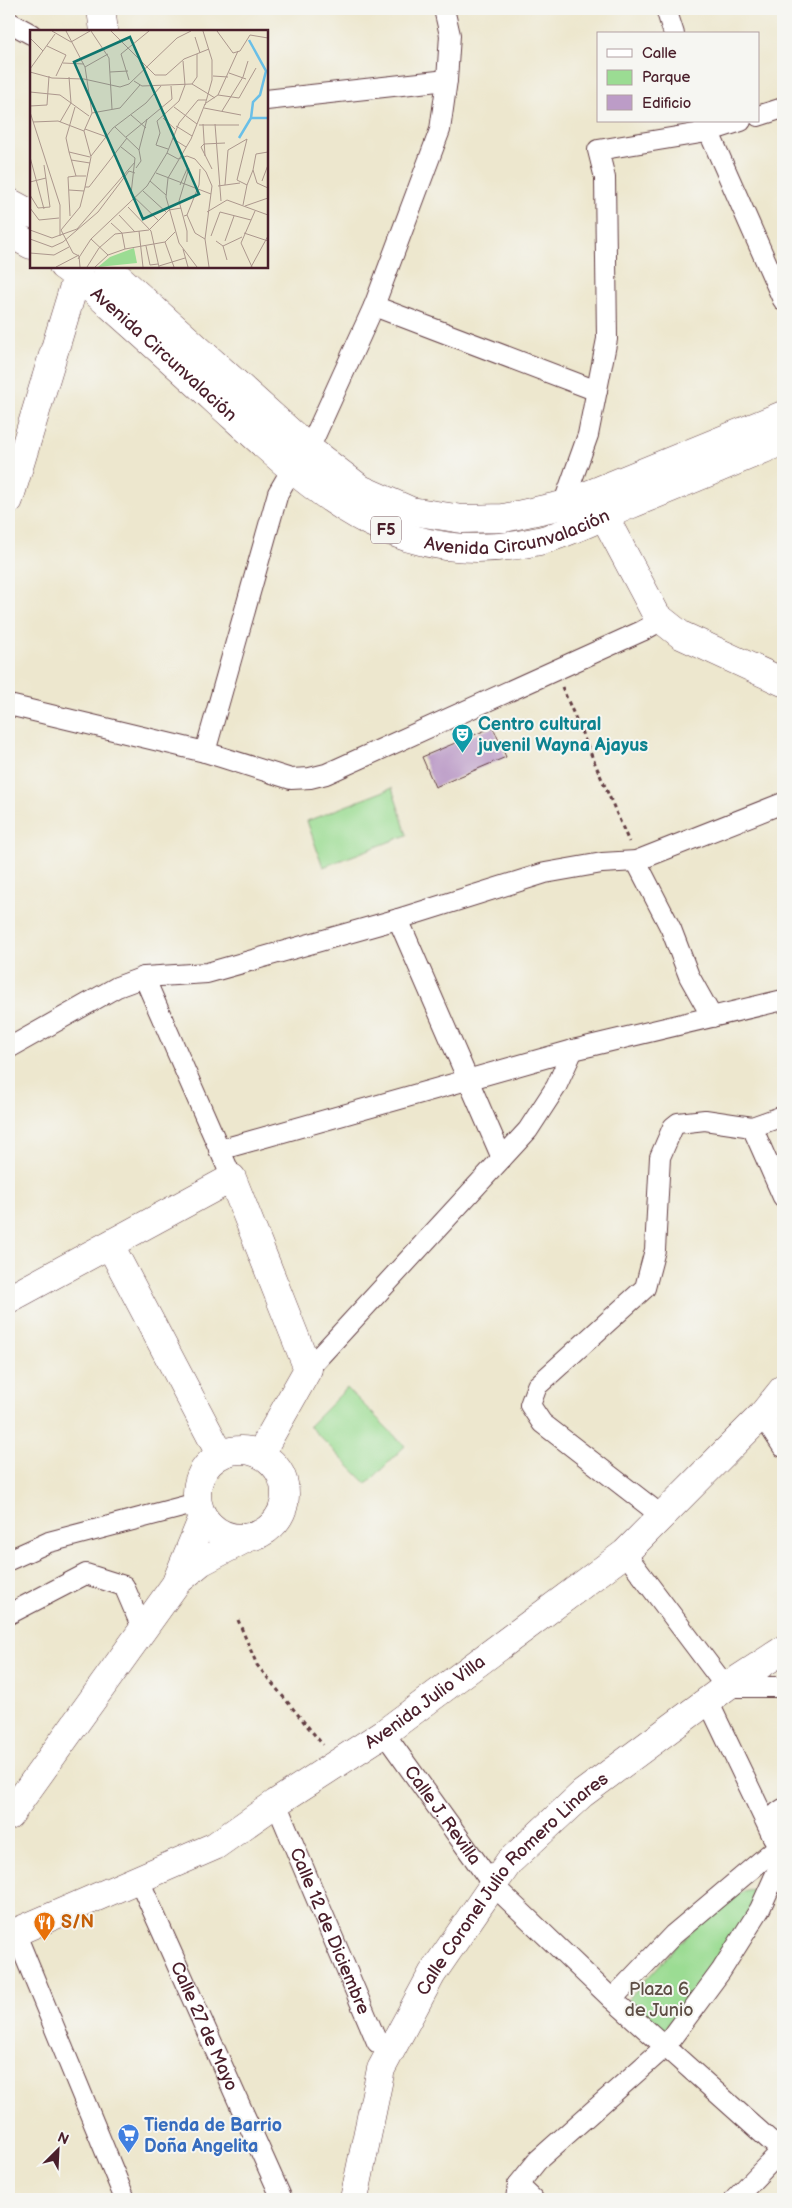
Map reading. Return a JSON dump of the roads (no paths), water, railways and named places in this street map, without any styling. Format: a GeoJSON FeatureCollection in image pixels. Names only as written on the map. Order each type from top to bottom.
{"type":"FeatureCollection","features":[{"type":"Feature","properties":{"kind":"main road"},"geometry":{"type":"LineString","coordinates":[[101,9],[104,30]]}},
{"type":"Feature","properties":{"kind":"main road"},"geometry":{"type":"LineString","coordinates":[[9,202],[30,213]]}},
{"type":"Feature","properties":{"kind":"main road"},"geometry":{"type":"LineString","coordinates":[[9,233],[30,244]]}},
{"type":"Feature","properties":{"kind":"main road","name":"Avenida Circunvalación"},"geometry":{"type":"LineString","coordinates":[[108,268],[300,459],[340,506],[376,527],[419,541],[457,547],[501,547],[540,540],[602,504],[783,415]]}},
{"type":"Feature","properties":{"kind":"main road"},"geometry":{"type":"LineString","coordinates":[[9,500],[73,270]]}},
{"type":"Feature","properties":{"kind":"main road","name":"Avenida Circunvalación"},"geometry":{"type":"LineString","coordinates":[[73,270],[300,459],[411,511],[462,519],[504,518],[563,505],[602,504],[783,441]]}},
{"type":"Feature","properties":{"kind":"main road"},"geometry":{"type":"LineString","coordinates":[[602,504],[643,593],[657,616],[681,635],[783,682]]}},
{"type":"Feature","properties":{"kind":"main road"},"geometry":{"type":"LineString","coordinates":[[9,1299],[232,1178],[308,1370],[260,1454]]}},
{"type":"Feature","properties":{"kind":"main road"},"geometry":{"type":"LineString","coordinates":[[110,1245],[220,1454]]}},
{"type":"Feature","properties":{"kind":"main road","name":"Avenida Julio Villa"},"geometry":{"type":"LineString","coordinates":[[11,1928],[139,1880],[215,1846],[384,1733],[625,1553],[762,1415],[783,1389]]}},
{"type":"Feature","properties":{"kind":"main road"},"geometry":{"type":"LineString","coordinates":[[233,1450],[246,1450],[260,1454],[271,1461],[279,1472],[285,1486],[284,1502],[280,1516],[270,1528],[257,1536],[226,1536],[213,1528],[200,1510],[196,1487],[201,1473],[209,1462],[220,1454],[233,1450]]}},
{"type":"Feature","properties":{"kind":"main road"},"geometry":{"type":"LineString","coordinates":[[177,1582],[200,1510]]}},
{"type":"Feature","properties":{"kind":"main road"},"geometry":{"type":"LineString","coordinates":[[9,1816],[142,1628],[177,1582],[201,1562],[249,1537]]}},
{"type":"Feature","properties":{"kind":"main road","name":"Calle Coronel Julio Romero Linares"},"geometry":{"type":"LineString","coordinates":[[354,2199],[381,2069],[432,1974],[509,1862],[582,1794],[717,1694],[783,1650]]}},
{"type":"Feature","properties":{"kind":"street"},"geometry":{"type":"LineString","coordinates":[[204,752],[278,493],[300,459],[374,306],[440,130],[447,80],[450,35],[444,9]]}},
{"type":"Feature","properties":{"kind":"street"},"geometry":{"type":"LineString","coordinates":[[666,9],[673,32]]}},
{"type":"Feature","properties":{"kind":"street"},"geometry":{"type":"LineString","coordinates":[[9,22],[30,33]]}},
{"type":"Feature","properties":{"kind":"street"},"geometry":{"type":"LineString","coordinates":[[268,100],[447,80]]}},
{"type":"Feature","properties":{"kind":"street"},"geometry":{"type":"LineString","coordinates":[[760,115],[783,108]]}},
{"type":"Feature","properties":{"kind":"street"},"geometry":{"type":"LineString","coordinates":[[563,505],[588,435],[608,339],[605,178],[598,150],[735,122]]}},
{"type":"Feature","properties":{"kind":"street"},"geometry":{"type":"LineString","coordinates":[[705,127],[783,300]]}},
{"type":"Feature","properties":{"kind":"street"},"geometry":{"type":"LineString","coordinates":[[374,306],[597,391]]}},
{"type":"Feature","properties":{"kind":"street"},"geometry":{"type":"LineString","coordinates":[[9,705],[204,752],[291,779],[310,778],[326,774],[555,671],[662,620]]}},
{"type":"Feature","properties":{"kind":"street"},"geometry":{"type":"LineString","coordinates":[[9,1048],[117,987],[144,977],[208,973],[398,920],[545,873],[602,863],[636,861],[783,804]]}},
{"type":"Feature","properties":{"kind":"street"},"geometry":{"type":"LineString","coordinates":[[636,861],[671,929],[689,976],[712,1017]]}},
{"type":"Feature","properties":{"kind":"street"},"geometry":{"type":"LineString","coordinates":[[398,920],[502,1158]]}},
{"type":"Feature","properties":{"kind":"street"},"geometry":{"type":"LineString","coordinates":[[144,977],[232,1178]]}},
{"type":"Feature","properties":{"kind":"street"},"geometry":{"type":"LineString","coordinates":[[219,1150],[573,1050],[783,1000]]}},
{"type":"Feature","properties":{"kind":"street"},"geometry":{"type":"LineString","coordinates":[[308,1370],[528,1130],[552,1094],[573,1050]]}},
{"type":"Feature","properties":{"kind":"street"},"geometry":{"type":"LineString","coordinates":[[662,1516],[542,1422],[530,1405],[537,1386],[646,1288],[655,1250],[660,1157],[673,1127],[678,1123],[705,1120],[752,1127],[783,1116]]}},
{"type":"Feature","properties":{"kind":"street"},"geometry":{"type":"LineString","coordinates":[[752,1127],[783,1197]]}},
{"type":"Feature","properties":{"kind":"street"},"geometry":{"type":"LineString","coordinates":[[762,1415],[783,1447]]}},
{"type":"Feature","properties":{"kind":"street"},"geometry":{"type":"LineString","coordinates":[[9,1560],[49,1542],[200,1510]]}},
{"type":"Feature","properties":{"kind":"street"},"geometry":{"type":"LineString","coordinates":[[625,1553],[717,1694],[755,1801],[780,1848]]}},
{"type":"Feature","properties":{"kind":"street"},"geometry":{"type":"LineString","coordinates":[[9,1614],[86,1574],[124,1586],[142,1628]]}},
{"type":"Feature","properties":{"kind":"street"},"geometry":{"type":"LineString","coordinates":[[717,1694],[783,1687]]}},
{"type":"Feature","properties":{"kind":"street","name":"Calle J. Revilla"},"geometry":{"type":"LineString","coordinates":[[384,1733],[493,1885],[612,1999],[783,2151]]}},
{"type":"Feature","properties":{"kind":"street"},"geometry":{"type":"LineString","coordinates":[[755,1801],[783,1809]]}},
{"type":"Feature","properties":{"kind":"street","name":"Calle 12 de Diciembre"},"geometry":{"type":"LineString","coordinates":[[276,1804],[377,2042],[390,2052]]}},
{"type":"Feature","properties":{"kind":"street"},"geometry":{"type":"LineString","coordinates":[[534,2199],[517,2192],[538,2160],[665,2047],[721,1971],[760,1909],[779,1867],[780,1848],[771,1822],[774,1816],[783,1809]]}},
{"type":"Feature","properties":{"kind":"street"},"geometry":{"type":"LineString","coordinates":[[612,1999],[673,1936],[780,1848]]}},
{"type":"Feature","properties":{"kind":"street","name":"Calle 27 de Mayo"},"geometry":{"type":"LineString","coordinates":[[139,1880],[282,2199]]}},
{"type":"Feature","properties":{"kind":"street"},"geometry":{"type":"LineString","coordinates":[[11,1928],[125,2199]]}},
{"type":"Feature","properties":{"kind":"street"},"geometry":{"type":"LineString","coordinates":[[735,2199],[783,2151]]}},
{"type":"Feature","properties":{"kind":"place","name":"Centro cultural juvenil Wayna Ajayus"},"geometry":{"type":"Point","coordinates":[462,753]}},
{"type":"Feature","properties":{"kind":"place","name":"S/N"},"geometry":{"type":"Point","coordinates":[45,1941]}},
{"type":"Feature","properties":{"kind":"place","name":"Tienda de Barrio Doña Angelita"},"geometry":{"type":"Point","coordinates":[128,2154]}},
{"type":"Feature","properties":{"kind":"park label","name":"Plaza 6 de Junio"},"geometry":{"type":"Point","coordinates":[659,1999]}}]}
